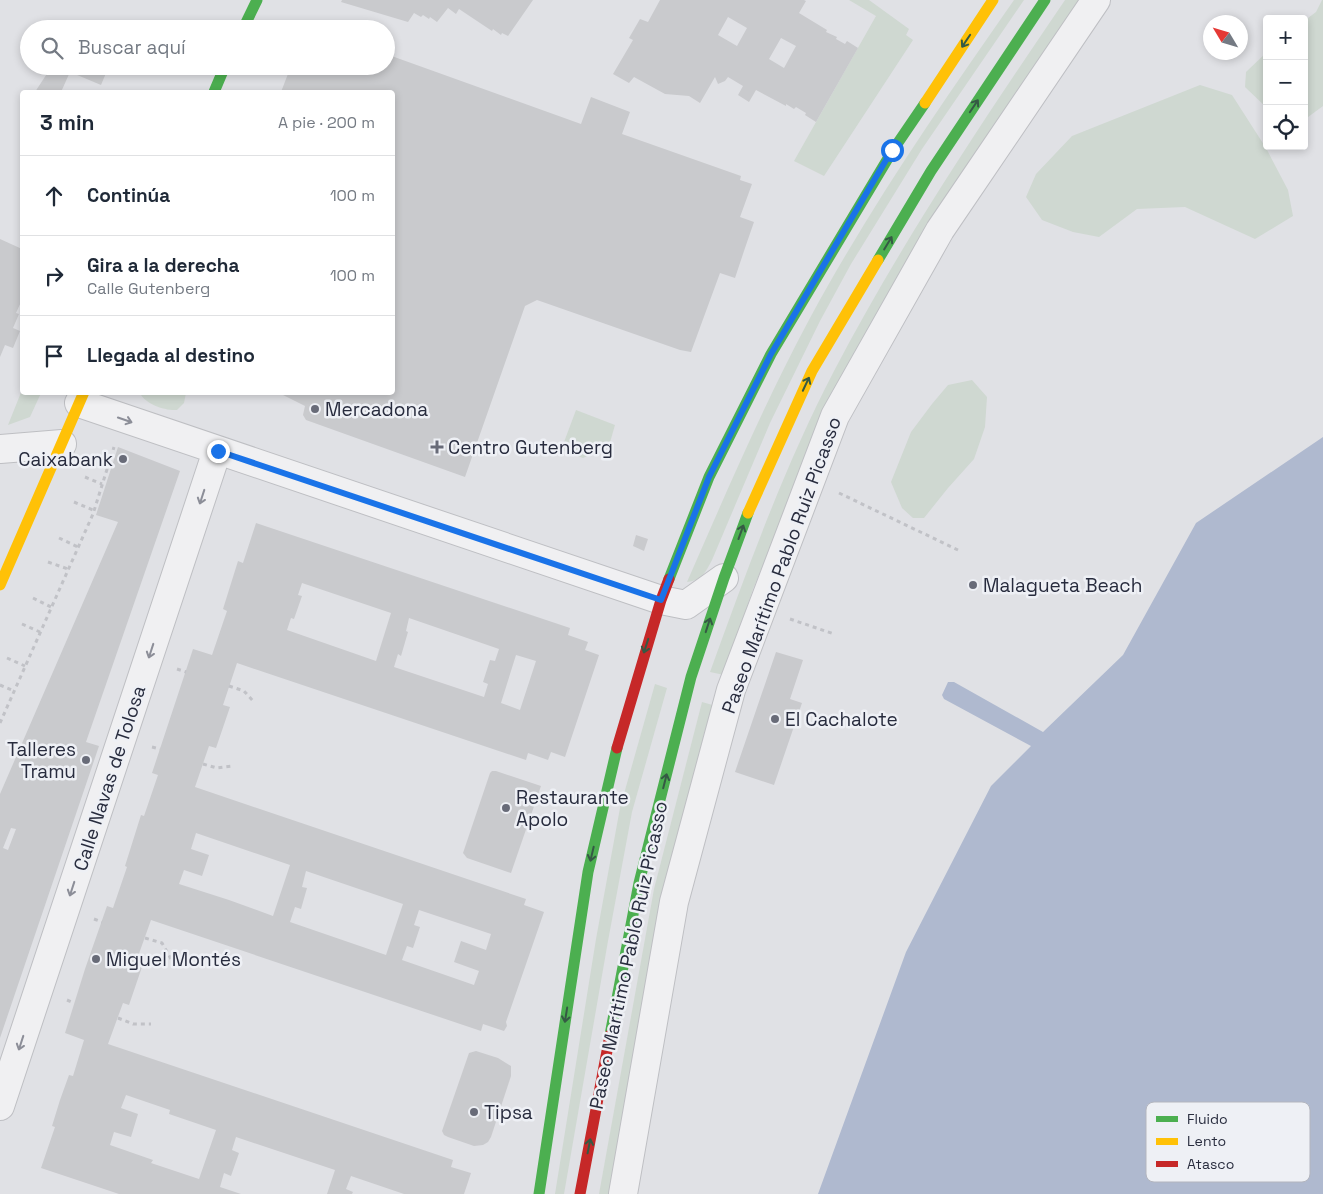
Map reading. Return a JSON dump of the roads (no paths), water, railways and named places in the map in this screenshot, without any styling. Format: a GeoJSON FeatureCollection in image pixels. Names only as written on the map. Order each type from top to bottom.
{"type":"FeatureCollection","features":[{"type":"Feature","properties":{"kind":"main road"},"geometry":{"type":"LineString","coordinates":[[247,20],[257,0]]}},
{"type":"Feature","properties":{"kind":"main road"},"geometry":{"type":"LineString","coordinates":[[539,1194],[588,872],[619,739],[661,600],[709,477],[771,354],[892,150],[993,0]]}},
{"type":"Feature","properties":{"kind":"main road","name":"Paseo Marítimo Pablo Ruiz Picasso"},"geometry":{"type":"LineString","coordinates":[[580,1194],[639,883],[691,677],[724,578],[754,497],[812,371],[931,170],[1045,0]]}},
{"type":"Feature","properties":{"kind":"main road"},"geometry":{"type":"LineString","coordinates":[[215,90],[221,75]]}},
{"type":"Feature","properties":{"kind":"main road"},"geometry":{"type":"LineString","coordinates":[[0,585],[82,398]]}},
{"type":"Feature","properties":{"kind":"street","name":"Paseo Marítimo Pablo Ruiz Picasso"},"geometry":{"type":"LineString","coordinates":[[623,1194],[676,892],[732,690],[835,416],[940,230],[1096,0]]}},
{"type":"Feature","properties":{"kind":"street"},"geometry":{"type":"LineString","coordinates":[[82,398],[218,451],[661,600],[686,605],[724,578]]}},
{"type":"Feature","properties":{"kind":"street"},"geometry":{"type":"LineString","coordinates":[[0,449],[62,444]]}},
{"type":"Feature","properties":{"kind":"street","name":"Calle Navas de Tolosa"},"geometry":{"type":"LineString","coordinates":[[0,1106],[218,451]]}},
{"type":"Feature","properties":{"kind":"water"},"geometry":{"type":"Polygon","coordinates":[[[1323,437],[1323,1194],[818,1194],[906,952],[991,786],[1031,746],[944,699],[942,695],[948,682],[954,682],[1043,732],[1123,655],[1196,523],[1323,437]]]}},
{"type":"Feature","properties":{"kind":"place","name":"Mercadona"},"geometry":{"type":"Point","coordinates":[315,409]}},
{"type":"Feature","properties":{"kind":"place","name":"Centro Gutenberg"},"geometry":{"type":"Point","coordinates":[437,447]}},
{"type":"Feature","properties":{"kind":"place","name":"Caixabank"},"geometry":{"type":"Point","coordinates":[123,459]}},
{"type":"Feature","properties":{"kind":"place","name":"Malagueta Beach"},"geometry":{"type":"Point","coordinates":[973,585]}},
{"type":"Feature","properties":{"kind":"place","name":"El Cachalote"},"geometry":{"type":"Point","coordinates":[775,719]}},
{"type":"Feature","properties":{"kind":"place","name":"Talleres Tramu"},"geometry":{"type":"Point","coordinates":[86,760]}},
{"type":"Feature","properties":{"kind":"place","name":"Restaurante Apolo"},"geometry":{"type":"Point","coordinates":[506,808]}},
{"type":"Feature","properties":{"kind":"place","name":"Miguel Montés"},"geometry":{"type":"Point","coordinates":[96,959]}},
{"type":"Feature","properties":{"kind":"place","name":"Tipsa"},"geometry":{"type":"Point","coordinates":[474,1112]}}]}
